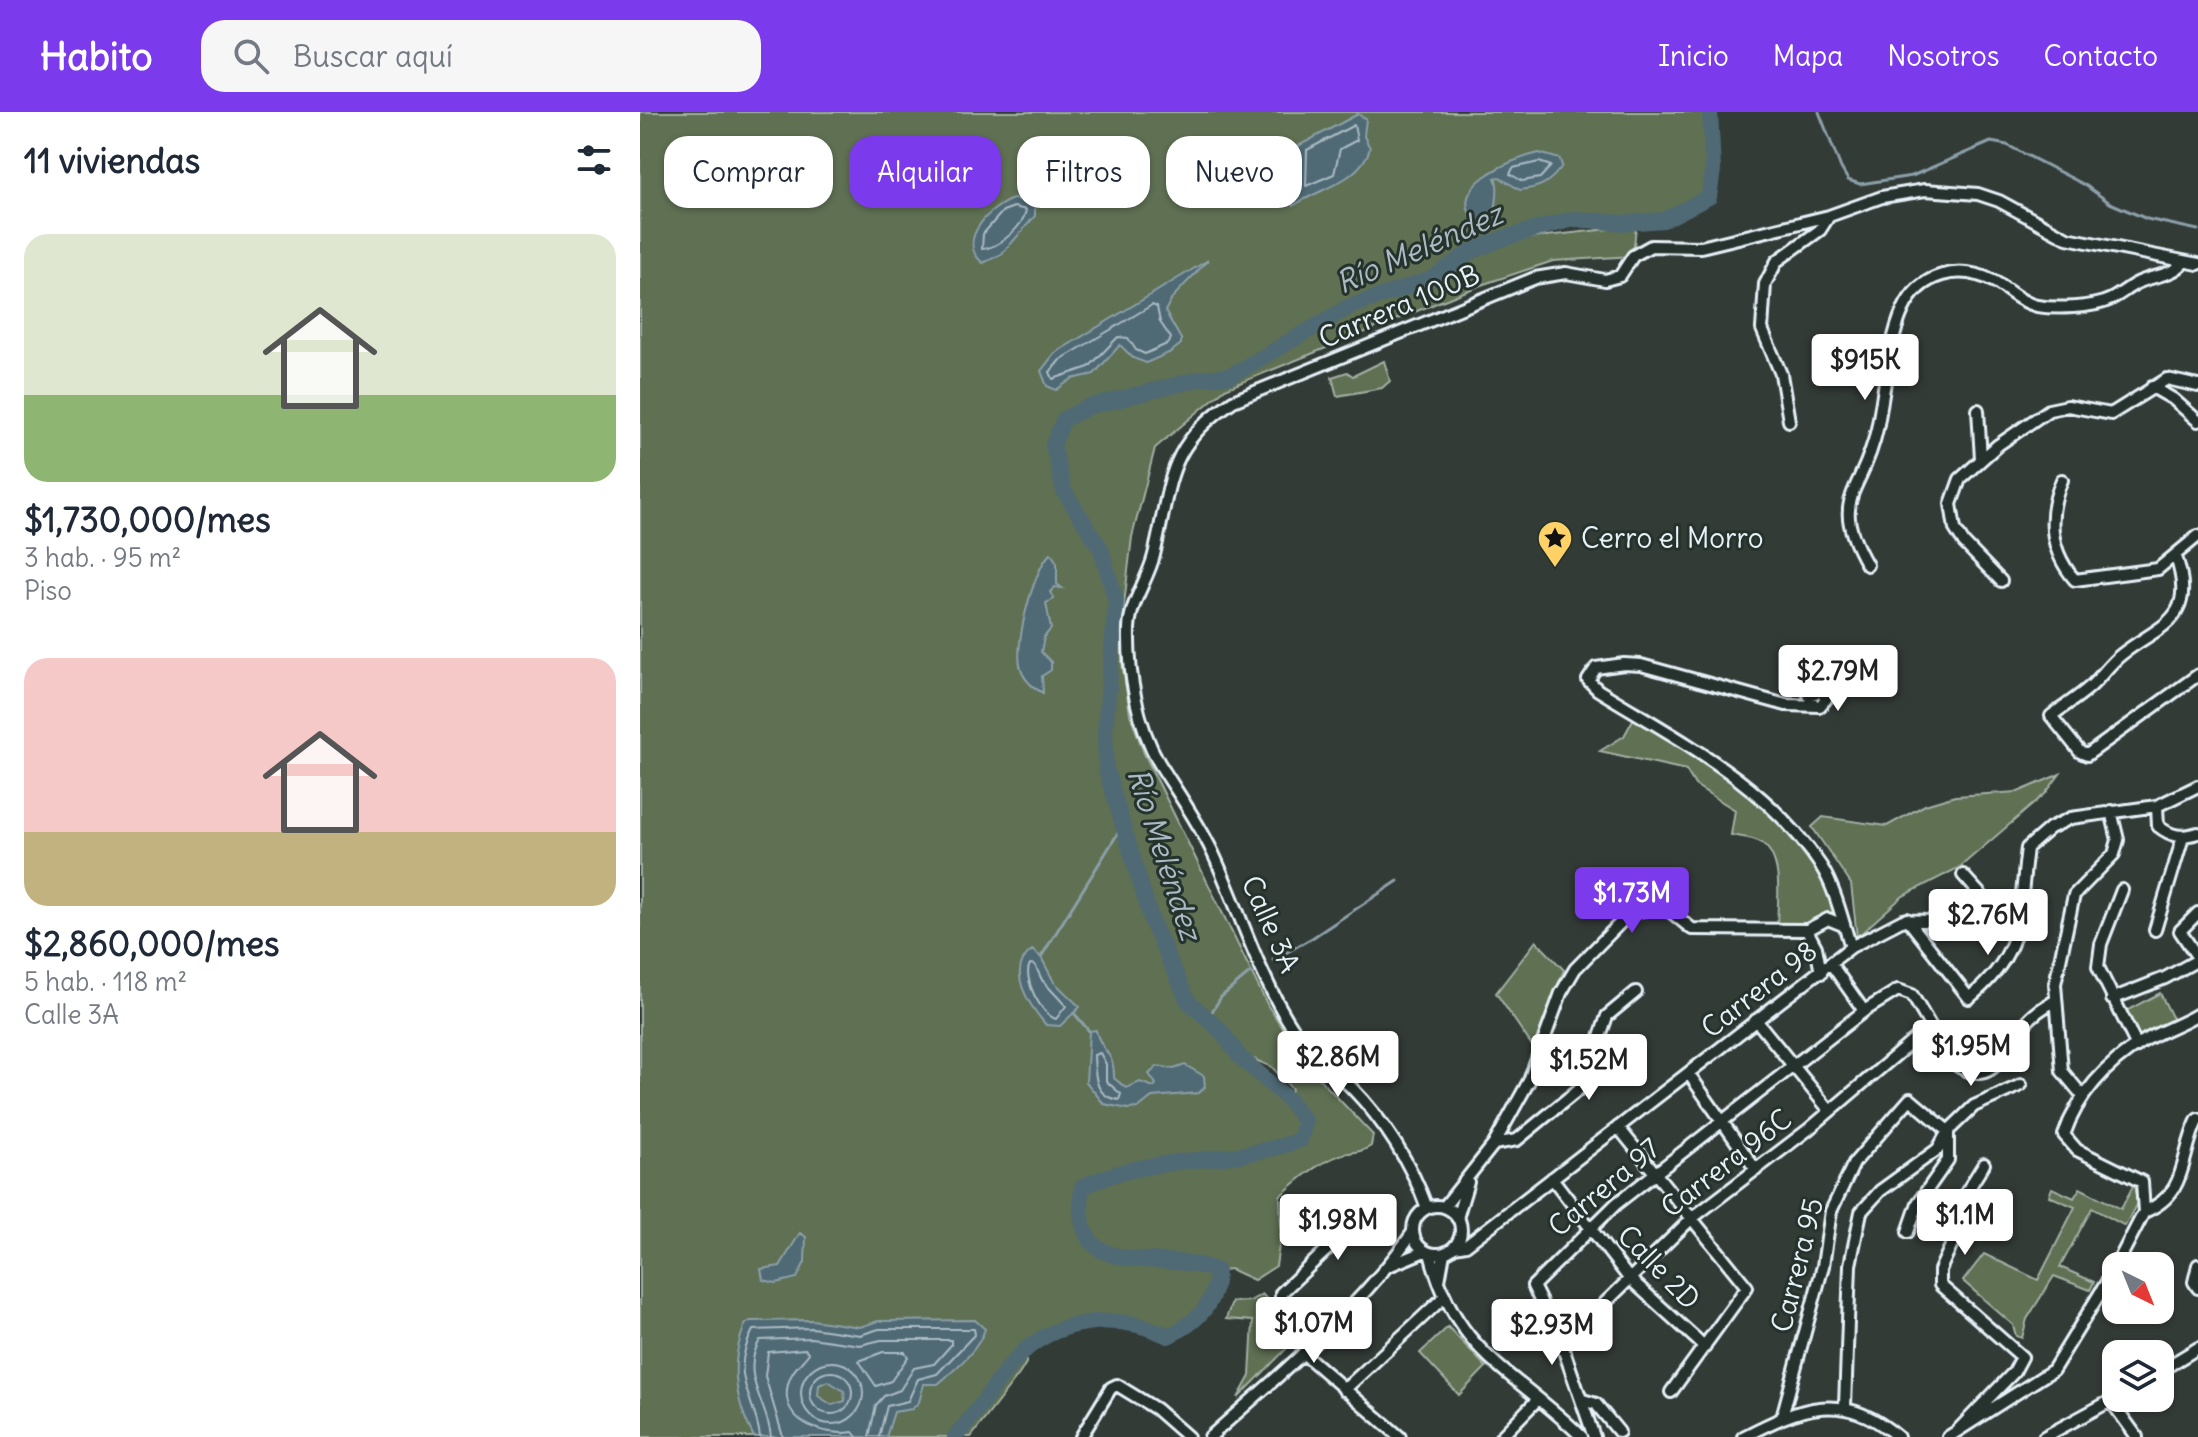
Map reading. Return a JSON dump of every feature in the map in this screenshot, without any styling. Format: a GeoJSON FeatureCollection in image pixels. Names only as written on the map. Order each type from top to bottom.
{"type":"FeatureCollection","features":[{"type":"Feature","properties":{"kind":"street","name":"Carrera 100B"},"geometry":{"type":"LineString","coordinates":[[1129,629],[1131,614],[1154,556],[1170,475],[1179,452],[1194,431],[1233,401],[1535,278],[1566,273],[1605,280],[1620,276],[1633,256],[1651,246],[1701,247],[1829,216],[1908,192],[1966,192],[1999,201],[2067,238],[2198,264]]}},
{"type":"Feature","properties":{"kind":"street"},"geometry":{"type":"LineString","coordinates":[[1789,421],[1781,374],[1762,329],[1765,284],[1777,261],[1820,230],[1829,216]]}},
{"type":"Feature","properties":{"kind":"street"},"geometry":{"type":"LineString","coordinates":[[1867,565],[1851,536],[1847,514],[1873,446],[1903,309],[1921,286],[1951,272],[1976,275],[2024,302],[2056,307],[2108,301],[2138,282],[2173,271],[2184,262]]}},
{"type":"Feature","properties":{"kind":"street"},"geometry":{"type":"LineString","coordinates":[[2001,581],[1961,540],[1952,520],[1951,504],[1957,483],[1981,459],[2049,410],[2068,406],[2115,413],[2152,387],[2171,378],[2198,386]]}},
{"type":"Feature","properties":{"kind":"street"},"geometry":{"type":"LineString","coordinates":[[2152,387],[2173,399],[2198,421]]}},
{"type":"Feature","properties":{"kind":"street"},"geometry":{"type":"LineString","coordinates":[[1978,410],[1981,459]]}},
{"type":"Feature","properties":{"kind":"street"},"geometry":{"type":"LineString","coordinates":[[2062,480],[2051,508],[2051,524],[2075,580],[2158,569],[2198,536]]}},
{"type":"Feature","properties":{"kind":"street"},"geometry":{"type":"LineString","coordinates":[[2176,557],[2192,586],[2191,599],[2183,615],[2161,634],[2125,651],[2087,689],[2051,716],[2080,752],[2089,754],[2198,675]]}},
{"type":"Feature","properties":{"kind":"street","name":"Calle 3A"},"geometry":{"type":"LineString","coordinates":[[1129,629],[1134,692],[1152,746],[1211,849],[1291,1026],[1316,1058],[1350,1087],[1393,1136],[1409,1163],[1427,1208]]}},
{"type":"Feature","properties":{"kind":"street"},"geometry":{"type":"LineString","coordinates":[[1814,706],[1786,705],[1641,665],[1596,668],[1588,680],[1598,690],[1725,768],[1766,800],[1822,868],[1851,947]]}},
{"type":"Feature","properties":{"kind":"street"},"geometry":{"type":"LineString","coordinates":[[1907,919],[1969,998],[1993,979],[2007,961],[2027,848],[2050,828],[2071,818],[2157,806],[2198,786]]}},
{"type":"Feature","properties":{"kind":"street"},"geometry":{"type":"LineString","coordinates":[[2157,806],[2158,826],[2168,835],[2183,837],[2198,833]]}},
{"type":"Feature","properties":{"kind":"street"},"geometry":{"type":"LineString","coordinates":[[2082,1095],[2062,1071],[2055,1001],[2066,922],[2074,895],[2114,854],[2118,840],[2111,811]]}},
{"type":"Feature","properties":{"kind":"street"},"geometry":{"type":"LineString","coordinates":[[2155,930],[2183,837]]}},
{"type":"Feature","properties":{"kind":"street"},"geometry":{"type":"LineString","coordinates":[[1963,875],[2012,923]]}},
{"type":"Feature","properties":{"kind":"street"},"geometry":{"type":"LineString","coordinates":[[2122,890],[2101,944],[2098,967],[2137,1046]]}},
{"type":"Feature","properties":{"kind":"street"},"geometry":{"type":"LineString","coordinates":[[1210,1437],[1315,1342],[1391,1265],[1413,1232],[1416,1218],[1427,1208],[1444,1207],[1468,1182],[1494,1144],[1539,1059],[1561,993],[1575,969],[1630,913],[1657,907],[1671,912],[1692,929],[1807,930],[1828,919],[1838,907]]}},
{"type":"Feature","properties":{"kind":"street"},"geometry":{"type":"LineString","coordinates":[[2112,999],[2165,978],[2198,959],[2180,931],[2198,913]]}},
{"type":"Feature","properties":{"kind":"street"},"geometry":{"type":"LineString","coordinates":[[1828,919],[1843,925]]}},
{"type":"Feature","properties":{"kind":"street","name":"Carrera 98"},"geometry":{"type":"LineString","coordinates":[[1449,1250],[1466,1245],[1481,1230],[1689,1074],[1851,947],[1907,919],[2012,923]]}},
{"type":"Feature","properties":{"kind":"street"},"geometry":{"type":"LineString","coordinates":[[1807,930],[1816,947],[1821,973]]}},
{"type":"Feature","properties":{"kind":"street"},"geometry":{"type":"LineString","coordinates":[[1831,964],[1864,1011]]}},
{"type":"Feature","properties":{"kind":"street","name":"Carrera 97"},"geometry":{"type":"LineString","coordinates":[[1562,1345],[1533,1286],[1589,1227],[1864,1011],[1905,990],[1912,995],[1928,1028]]}},
{"type":"Feature","properties":{"kind":"street"},"geometry":{"type":"LineString","coordinates":[[1494,1144],[1517,1140],[1578,1090],[1585,1080],[1607,1016],[1636,992]]}},
{"type":"Feature","properties":{"kind":"street"},"geometry":{"type":"LineString","coordinates":[[1928,1028],[1951,1061],[1961,1069],[1988,1071],[1998,1065],[2026,1022],[2055,1001]]}},
{"type":"Feature","properties":{"kind":"street"},"geometry":{"type":"LineString","coordinates":[[2123,1252],[2144,1212],[2142,1182],[2067,1143],[2064,1135],[2082,1095],[2137,1046],[2198,1014]]}},
{"type":"Feature","properties":{"kind":"street"},"geometry":{"type":"LineString","coordinates":[[1756,1020],[1830,1111]]}},
{"type":"Feature","properties":{"kind":"street","name":"Carrera 96C"},"geometry":{"type":"LineString","coordinates":[[1562,1345],[1610,1301],[1628,1277],[1691,1219],[1830,1111],[1928,1028]]}},
{"type":"Feature","properties":{"kind":"street"},"geometry":{"type":"LineString","coordinates":[[1689,1074],[1756,1170]]}},
{"type":"Feature","properties":{"kind":"street"},"geometry":{"type":"LineString","coordinates":[[1845,1406],[1850,1265],[1861,1212],[1880,1191],[1938,1149],[1948,1131],[1985,1099],[2021,1085]]}},
{"type":"Feature","properties":{"kind":"street","name":"Carrera 95"},"geometry":{"type":"LineString","coordinates":[[1782,1417],[1823,1266],[1831,1211],[1854,1163],[1910,1099],[1948,1131]]}},
{"type":"Feature","properties":{"kind":"street"},"geometry":{"type":"LineString","coordinates":[[2144,1212],[2159,1206],[2173,1193],[2198,1119]]}},
{"type":"Feature","properties":{"kind":"street"},"geometry":{"type":"LineString","coordinates":[[1618,1127],[1747,1287],[1671,1392]]}},
{"type":"Feature","properties":{"kind":"street"},"geometry":{"type":"LineString","coordinates":[[1908,1232],[1923,1196],[1948,1160],[1948,1131]]}},
{"type":"Feature","properties":{"kind":"street"},"geometry":{"type":"LineString","coordinates":[[1923,1196],[1953,1214],[1984,1164]]}},
{"type":"Feature","properties":{"kind":"street","name":"Calle 2D"},"geometry":{"type":"LineString","coordinates":[[1552,1178],[1628,1277],[1705,1347]]}},
{"type":"Feature","properties":{"kind":"street"},"geometry":{"type":"LineString","coordinates":[[1439,1281],[1459,1223],[1468,1182]]}},
{"type":"Feature","properties":{"kind":"street"},"geometry":{"type":"LineString","coordinates":[[1444,1207],[1459,1223],[1481,1230]]}},
{"type":"Feature","properties":{"kind":"street"},"geometry":{"type":"LineString","coordinates":[[1315,1342],[1281,1304],[1281,1293],[1371,1208]]}},
{"type":"Feature","properties":{"kind":"street"},"geometry":{"type":"LineString","coordinates":[[1952,1435],[2014,1372],[2022,1357],[1982,1324],[1938,1279],[1960,1226]]}},
{"type":"Feature","properties":{"kind":"street"},"geometry":{"type":"LineString","coordinates":[[1413,1232],[1416,1242],[1427,1252],[1443,1298],[1467,1337],[1491,1362],[1582,1437]]}},
{"type":"Feature","properties":{"kind":"street"},"geometry":{"type":"LineString","coordinates":[[1391,1265],[1427,1252],[1449,1250]]}},
{"type":"Feature","properties":{"kind":"street"},"geometry":{"type":"LineString","coordinates":[[2196,1285],[2198,1265]]}},
{"type":"Feature","properties":{"kind":"street"},"geometry":{"type":"LineString","coordinates":[[1952,1435],[2053,1370],[2102,1289]]}},
{"type":"Feature","properties":{"kind":"street"},"geometry":{"type":"LineString","coordinates":[[1344,1390],[1443,1298]]}},
{"type":"Feature","properties":{"kind":"street"},"geometry":{"type":"LineString","coordinates":[[1562,1345],[1594,1437]]}},
{"type":"Feature","properties":{"kind":"street"},"geometry":{"type":"LineString","coordinates":[[2174,1363],[2198,1348]]}},
{"type":"Feature","properties":{"kind":"street"},"geometry":{"type":"LineString","coordinates":[[1303,1353],[1400,1437]]}},
{"type":"Feature","properties":{"kind":"street"},"geometry":{"type":"LineString","coordinates":[[1081,1437],[1111,1388],[1117,1385],[1156,1409],[1188,1437]]}},
{"type":"Feature","properties":{"kind":"street"},"geometry":{"type":"LineString","coordinates":[[1501,1437],[1538,1399]]}},
{"type":"Feature","properties":{"kind":"street"},"geometry":{"type":"LineString","coordinates":[[1583,1400],[1596,1404],[1619,1432]]}},
{"type":"Feature","properties":{"kind":"street"},"geometry":{"type":"LineString","coordinates":[[1743,1437],[1782,1417],[1816,1407],[1845,1406],[1883,1424],[1898,1437]]}},
{"type":"Feature","properties":{"kind":"street"},"geometry":{"type":"LineString","coordinates":[[2044,1437],[2102,1406]]}},
{"type":"Feature","properties":{"kind":"street"},"geometry":{"type":"LineString","coordinates":[[2122,1412],[2137,1437]]}},
{"type":"Feature","properties":{"kind":"green space"},"geometry":{"type":"Polygon","coordinates":[[[640,112],[1710,112],[1713,170],[1709,197],[1664,220],[1623,223],[1573,219],[1493,242],[1636,226],[1633,256],[1553,261],[1481,285],[1225,389],[1155,448],[1132,537],[1123,613],[1122,662],[1130,714],[1144,753],[1268,1006],[1313,1072],[1373,1135],[1371,1146],[1323,1163],[1280,1196],[1281,1232],[1276,1266],[1254,1280],[1230,1269],[1217,1271],[1213,1293],[1203,1311],[1188,1325],[1168,1336],[1142,1326],[1099,1320],[1070,1324],[1053,1331],[1026,1351],[1026,1363],[1020,1373],[971,1437],[640,1437],[640,112]],[[1251,1058],[1244,1060],[1289,1099],[1292,1089],[1272,1067],[1251,1058]]]}},
{"type":"Feature","properties":{"kind":"green space"},"geometry":{"type":"Polygon","coordinates":[[[1384,361],[1390,381],[1382,388],[1337,396],[1332,377],[1347,372],[1353,376],[1384,361]]]}},
{"type":"Feature","properties":{"kind":"green space"},"geometry":{"type":"Polygon","coordinates":[[[1635,716],[1712,764],[1780,819],[1823,872],[1842,923],[1829,919],[1807,930],[1777,929],[1778,883],[1774,860],[1759,841],[1731,835],[1735,810],[1695,785],[1686,770],[1600,751],[1624,736],[1635,716]]]}},
{"type":"Feature","properties":{"kind":"green space"},"geometry":{"type":"Polygon","coordinates":[[[2060,774],[2045,794],[1960,867],[1903,896],[1857,937],[1851,884],[1812,827],[1823,817],[1887,826],[1925,805],[1955,796],[2018,792],[2060,774]]]}},
{"type":"Feature","properties":{"kind":"green space"},"geometry":{"type":"Polygon","coordinates":[[[1536,941],[1564,970],[1533,1047],[1496,993],[1536,941]]]}},
{"type":"Feature","properties":{"kind":"green space"},"geometry":{"type":"Polygon","coordinates":[[[2160,993],[2175,1023],[2136,1039],[2126,1011],[2160,993]]]}},
{"type":"Feature","properties":{"kind":"green space"},"geometry":{"type":"Polygon","coordinates":[[[2134,1184],[2137,1203],[2125,1226],[2092,1208],[2060,1267],[2094,1282],[2090,1290],[2054,1276],[2027,1319],[2022,1338],[2016,1336],[2013,1325],[1963,1281],[1984,1254],[2038,1280],[2075,1207],[2049,1196],[2052,1188],[2074,1198],[2080,1188],[2121,1209],[2134,1184]]]}},
{"type":"Feature","properties":{"kind":"green space"},"geometry":{"type":"Polygon","coordinates":[[[1262,1294],[1300,1335],[1238,1398],[1250,1376],[1253,1321],[1226,1319],[1232,1302],[1250,1301],[1262,1294]]]}},
{"type":"Feature","properties":{"kind":"green space"},"geometry":{"type":"Polygon","coordinates":[[[1448,1327],[1486,1367],[1459,1395],[1420,1353],[1448,1327]]]}},
{"type":"Feature","properties":{"kind":"water"},"geometry":{"type":"Polygon","coordinates":[[[1358,114],[1366,119],[1364,136],[1370,148],[1358,169],[1302,201],[1302,144],[1358,114]]]}},
{"type":"Feature","properties":{"kind":"water"},"geometry":{"type":"Polygon","coordinates":[[[1539,153],[1560,159],[1562,166],[1553,177],[1539,186],[1520,190],[1499,177],[1495,178],[1497,195],[1491,222],[1488,226],[1476,222],[1468,209],[1468,197],[1474,186],[1498,168],[1539,153]]]}},
{"type":"Feature","properties":{"kind":"water"},"geometry":{"type":"Polygon","coordinates":[[[1017,200],[1017,208],[1035,208],[1035,216],[1002,254],[983,263],[975,254],[974,235],[986,217],[1004,203],[1017,200]]]}},
{"type":"Feature","properties":{"kind":"water"},"geometry":{"type":"Polygon","coordinates":[[[1208,260],[1172,298],[1165,311],[1181,339],[1181,344],[1171,352],[1146,363],[1133,358],[1120,345],[1094,374],[1072,379],[1056,390],[1047,386],[1041,371],[1055,353],[1208,260]]]}},
{"type":"Feature","properties":{"kind":"water"},"geometry":{"type":"Polygon","coordinates":[[[1051,553],[1057,563],[1057,584],[1062,588],[1055,587],[1050,592],[1054,599],[1046,603],[1051,629],[1044,637],[1041,652],[1051,662],[1051,670],[1042,676],[1043,693],[1025,678],[1019,654],[1032,589],[1051,553]]]}},
{"type":"Feature","properties":{"kind":"water"},"geometry":{"type":"Polygon","coordinates":[[[1032,950],[1041,957],[1054,982],[1080,1007],[1060,1026],[1046,1025],[1022,988],[1020,967],[1032,950]]]}},
{"type":"Feature","properties":{"kind":"water"},"geometry":{"type":"Polygon","coordinates":[[[1096,1030],[1110,1056],[1114,1078],[1126,1088],[1140,1082],[1154,1087],[1156,1084],[1149,1074],[1158,1066],[1174,1069],[1185,1065],[1204,1076],[1205,1087],[1199,1093],[1152,1097],[1138,1108],[1104,1104],[1086,1082],[1089,1031],[1096,1030]]]}},
{"type":"Feature","properties":{"kind":"water"},"geometry":{"type":"Polygon","coordinates":[[[800,1233],[806,1237],[805,1262],[797,1278],[776,1283],[763,1280],[761,1269],[780,1266],[800,1233]]]}},
{"type":"Feature","properties":{"kind":"water"},"geometry":{"type":"Polygon","coordinates":[[[812,1320],[860,1327],[878,1321],[975,1320],[985,1329],[972,1352],[952,1372],[938,1384],[924,1384],[919,1402],[912,1409],[894,1412],[886,1437],[754,1437],[743,1413],[736,1375],[741,1336],[750,1321],[812,1320]],[[828,1381],[819,1385],[818,1396],[832,1405],[845,1401],[844,1391],[828,1381]]]}},
{"type":"Feature","properties":{"kind":"waterway","name":"Río Meléndez"},"geometry":{"type":"LineString","coordinates":[[955,1437],[1015,1360],[1048,1335],[1067,1327],[1108,1322],[1149,1328],[1168,1336],[1188,1325],[1209,1303],[1217,1271],[1193,1264],[1122,1257],[1103,1251],[1089,1239],[1082,1218],[1082,1187],[1136,1169],[1273,1148],[1300,1140],[1305,1122],[1289,1100],[1240,1057],[1220,1030],[1188,1001],[1152,922],[1106,769],[1105,732],[1116,601],[1101,549],[1064,491],[1053,445],[1064,419],[1088,407],[1203,378],[1230,376],[1349,307],[1431,279],[1470,252],[1504,238],[1573,219],[1623,223],[1664,220],[1709,197],[1713,170],[1710,112]]}},
{"type":"Feature","properties":{"kind":"waterway"},"geometry":{"type":"LineString","coordinates":[[1819,112],[1841,168],[1848,180],[1860,184],[1912,176],[1991,142],[2007,145],[2085,185],[2110,203],[2147,219],[2198,230]]}},
{"type":"Feature","properties":{"kind":"waterway"},"geometry":{"type":"LineString","coordinates":[[1041,957],[1123,825]]}},
{"type":"Feature","properties":{"kind":"waterway"},"geometry":{"type":"LineString","coordinates":[[1273,960],[1398,881]]}},
{"type":"Feature","properties":{"kind":"waterway"},"geometry":{"type":"LineString","coordinates":[[1208,1018],[1221,997],[1251,972]]}},
{"type":"Feature","properties":{"kind":"waterway"},"geometry":{"type":"LineString","coordinates":[[1074,1013],[1089,1031]]}},
{"type":"Feature","properties":{"kind":"place","name":"Cerro el Morro"},"geometry":{"type":"Point","coordinates":[1555,569]}}]}
